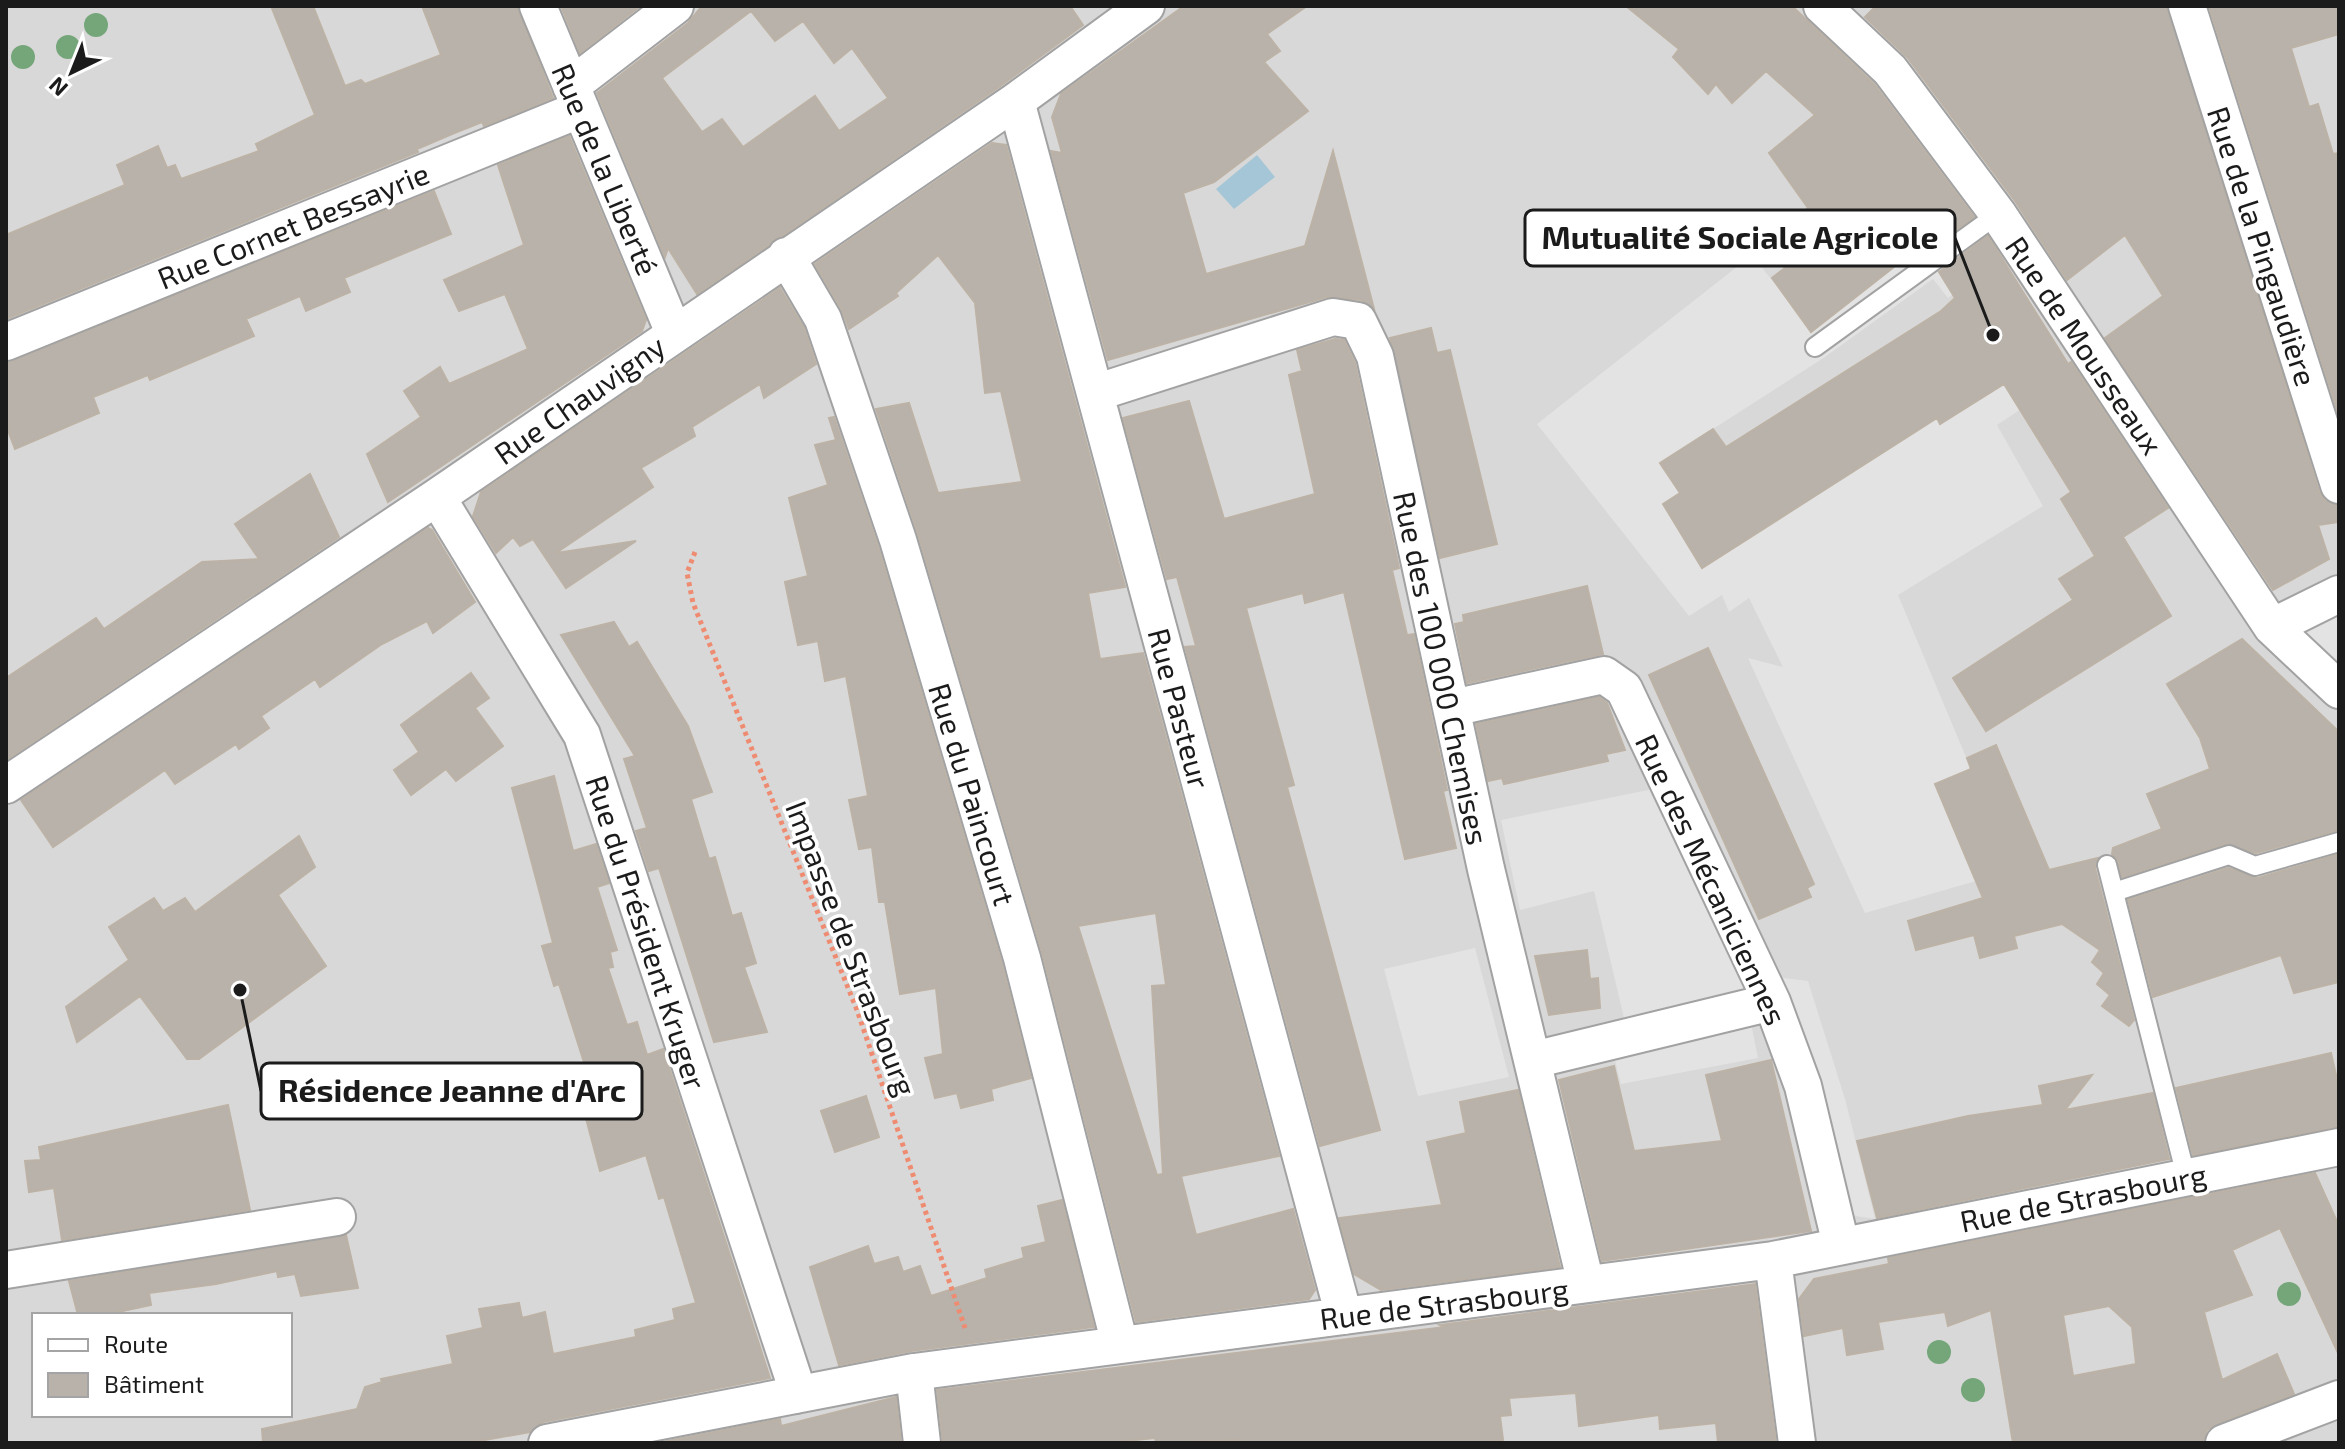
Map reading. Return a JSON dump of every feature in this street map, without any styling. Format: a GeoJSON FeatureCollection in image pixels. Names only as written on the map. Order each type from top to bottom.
{"type":"FeatureCollection","features":[{"type":"Feature","properties":{"kind":"street","name":"Rue de la Liberté"},"geometry":{"type":"LineString","coordinates":[[538,6],[674,333]]}},
{"type":"Feature","properties":{"kind":"street","name":"Rue Cornet Bessayrie"},"geometry":{"type":"LineString","coordinates":[[6,342],[576,98],[675,6]]}},
{"type":"Feature","properties":{"kind":"street","name":"Rue Chauvigny"},"geometry":{"type":"LineString","coordinates":[[6,785],[437,497],[1016,101],[1146,6]]}},
{"type":"Feature","properties":{"kind":"street","name":"Rue de Mousseaux"},"geometry":{"type":"LineString","coordinates":[[1822,6],[1890,70],[1998,214],[2272,627],[2339,690]]}},
{"type":"Feature","properties":{"kind":"street","name":"Rue de la Pingaudière"},"geometry":{"type":"LineString","coordinates":[[2187,6],[2339,485]]}},
{"type":"Feature","properties":{"kind":"street","name":"Rue Pasteur"},"geometry":{"type":"LineString","coordinates":[[1016,101],[1344,1316]]}},
{"type":"Feature","properties":{"kind":"street","name":"Rue du Paincourt"},"geometry":{"type":"LineString","coordinates":[[786,256],[823,319],[898,540],[1022,958],[1120,1345]]}},
{"type":"Feature","properties":{"kind":"street","name":"Rue des 100 000 Chemises"},"geometry":{"type":"LineString","coordinates":[[1095,393],[1333,317],[1358,321],[1375,356],[1486,869],[1586,1284]]}},
{"type":"Feature","properties":{"kind":"street","name":"Rue du Président Kruger"},"geometry":{"type":"LineString","coordinates":[[437,497],[582,735],[793,1377],[796,1395]]}},
{"type":"Feature","properties":{"kind":"street"},"geometry":{"type":"LineString","coordinates":[[2272,627],[2339,594]]}},
{"type":"Feature","properties":{"kind":"street","name":"Rue des Mécaniciennes"},"geometry":{"type":"LineString","coordinates":[[1452,708],[1604,675],[1624,689],[1772,1002],[1803,1086],[1841,1245]]}},
{"type":"Feature","properties":{"kind":"street"},"geometry":{"type":"LineString","coordinates":[[1533,1060],[1772,1002]]}},
{"type":"Feature","properties":{"kind":"street","name":"Rue de Strasbourg"},"geometry":{"type":"LineString","coordinates":[[560,1441],[914,1372],[1773,1260],[2186,1176],[2337,1151]]}},
{"type":"Feature","properties":{"kind":"street"},"geometry":{"type":"LineString","coordinates":[[6,1270],[337,1217]]}},
{"type":"Feature","properties":{"kind":"street"},"geometry":{"type":"LineString","coordinates":[[1773,1260],[1797,1443]]}},
{"type":"Feature","properties":{"kind":"street"},"geometry":{"type":"LineString","coordinates":[[914,1372],[922,1443]]}},
{"type":"Feature","properties":{"kind":"street"},"geometry":{"type":"LineString","coordinates":[[2224,1443],[2339,1399]]}},
{"type":"Feature","properties":{"kind":"lane"},"geometry":{"type":"LineString","coordinates":[[1815,347],[1998,214]]}},
{"type":"Feature","properties":{"kind":"lane"},"geometry":{"type":"LineString","coordinates":[[2114,892],[2229,855],[2255,866],[2339,842]]}},
{"type":"Feature","properties":{"kind":"lane"},"geometry":{"type":"LineString","coordinates":[[2107,865],[2186,1176]]}},
{"type":"Feature","properties":{"kind":"path","name":"Impasse de Strasbourg"},"geometry":{"type":"LineString","coordinates":[[695,552],[687,573],[693,603],[857,1010],[977,1363]]}},
{"type":"Feature","properties":{"kind":"shaded area"},"geometry":{"type":"Polygon","coordinates":[[[6,6],[2339,6],[2339,1443],[6,1443],[6,6]]]}},
{"type":"Feature","properties":{"kind":"shaded area"},"geometry":{"type":"Polygon","coordinates":[[[1970,216],[1983,238],[1966,251],[1980,273],[1948,298],[1933,279],[1825,357],[1660,463],[1676,487],[1937,418],[1941,424],[2058,349],[2044,394],[1997,425],[2043,506],[1898,595],[1971,769],[1935,785],[1976,881],[1865,913],[1748,658],[1783,667],[1749,598],[1729,612],[1722,595],[1689,616],[1537,424],[1752,255],[1795,309],[1824,322],[1902,261],[1925,250],[1970,216]]]}},
{"type":"Feature","properties":{"kind":"shaded area"},"geometry":{"type":"Polygon","coordinates":[[[2339,611],[2339,673],[2293,630],[2339,611]]]}},
{"type":"Feature","properties":{"kind":"shaded area"},"geometry":{"type":"Polygon","coordinates":[[[1663,787],[1753,994],[1625,1022],[1594,891],[1520,910],[1501,820],[1663,787]]]}},
{"type":"Feature","properties":{"kind":"shaded area"},"geometry":{"type":"Polygon","coordinates":[[[1475,948],[1509,1077],[1418,1096],[1384,969],[1475,948]]]}},
{"type":"Feature","properties":{"kind":"shaded area"},"geometry":{"type":"Polygon","coordinates":[[[1777,977],[1808,981],[1845,1099],[1875,1219],[1843,1214],[1777,977]]]}},
{"type":"Feature","properties":{"kind":"shaded area"},"geometry":{"type":"Polygon","coordinates":[[[1751,1023],[1758,1058],[1621,1084],[1614,1056],[1751,1023]]]}},
{"type":"Feature","properties":{"kind":"water"},"geometry":{"type":"Polygon","coordinates":[[[1257,155],[1275,177],[1234,209],[1216,189],[1257,155]]]}},
{"type":"Feature","properties":{"kind":"building"},"geometry":{"type":"Polygon","coordinates":[[[271,6],[313,6],[345,86],[361,80],[365,84],[441,55],[422,6],[517,6],[553,98],[484,126],[482,122],[452,134],[417,149],[418,152],[6,319],[6,235],[125,185],[117,165],[158,146],[167,168],[175,165],[181,179],[259,151],[256,144],[315,115],[271,6]]]}},
{"type":"Feature","properties":{"kind":"building"},"geometry":{"type":"Polygon","coordinates":[[[561,6],[638,6],[639,7],[580,53],[561,6]]]}},
{"type":"Feature","properties":{"kind":"building"},"geometry":{"type":"Polygon","coordinates":[[[702,6],[1070,6],[1083,25],[999,87],[697,294],[668,248],[665,257],[597,93],[688,23],[702,6]],[[751,11],[662,78],[702,132],[722,119],[743,147],[815,96],[839,131],[888,98],[852,48],[834,63],[803,21],[775,41],[751,11]]]}},
{"type":"Feature","properties":{"kind":"building"},"geometry":{"type":"Polygon","coordinates":[[[1184,6],[1307,6],[1267,34],[1280,51],[1264,62],[1308,111],[1214,182],[1183,193],[1206,274],[1305,246],[1333,151],[1374,309],[1361,300],[1327,297],[1108,360],[1051,151],[1062,153],[1052,117],[1061,94],[1184,6]]]}},
{"type":"Feature","properties":{"kind":"building"},"geometry":{"type":"Polygon","coordinates":[[[1626,6],[1792,6],[1874,84],[1974,217],[1926,252],[1922,245],[1811,332],[1772,278],[1785,268],[1765,243],[1808,208],[1769,153],[1815,115],[1766,71],[1732,103],[1716,84],[1708,94],[1673,57],[1679,49],[1626,6]]]}},
{"type":"Feature","properties":{"kind":"building"},"geometry":{"type":"Polygon","coordinates":[[[1876,6],[2167,6],[2319,491],[2325,501],[2339,505],[2339,522],[2318,525],[2329,559],[2273,590],[2105,338],[2163,296],[2125,235],[2067,280],[2015,201],[1907,57],[1865,17],[1876,6]]]}},
{"type":"Feature","properties":{"kind":"building"},"geometry":{"type":"Polygon","coordinates":[[[2209,6],[2339,6],[2339,34],[2291,48],[2309,107],[2318,104],[2333,154],[2339,153],[2339,416],[2209,6]]]}},
{"type":"Feature","properties":{"kind":"building"},"geometry":{"type":"Polygon","coordinates":[[[569,136],[646,320],[642,331],[388,502],[367,454],[421,417],[404,391],[440,367],[449,384],[528,349],[505,294],[459,311],[444,280],[524,245],[498,165],[569,136]]]}},
{"type":"Feature","properties":{"kind":"building"},"geometry":{"type":"Polygon","coordinates":[[[992,143],[1006,145],[1125,587],[1088,593],[1100,659],[1143,653],[1279,1156],[1181,1176],[1196,1235],[1293,1209],[1315,1290],[1309,1299],[1136,1322],[1042,952],[918,534],[876,409],[909,403],[938,493],[1022,482],[1001,391],[985,393],[975,303],[938,255],[896,293],[898,296],[849,329],[841,308],[815,264],[992,143]],[[1156,913],[1078,926],[1157,1175],[1163,1174],[1152,986],[1166,985],[1156,913]]]}},
{"type":"Feature","properties":{"kind":"building"},"geometry":{"type":"Polygon","coordinates":[[[434,191],[451,234],[344,278],[350,292],[306,311],[300,296],[246,319],[254,336],[150,380],[148,375],[93,397],[99,413],[15,449],[6,425],[6,363],[434,191]]]}},
{"type":"Feature","properties":{"kind":"building"},"geometry":{"type":"Polygon","coordinates":[[[1988,236],[2068,364],[2071,362],[2168,508],[2123,537],[2171,616],[1986,731],[1953,678],[2073,600],[2059,579],[2095,556],[2061,499],[2071,492],[2004,384],[1940,424],[1937,418],[1702,568],[1663,504],[1680,493],[1660,463],[1713,429],[1726,447],[1941,311],[1955,298],[1939,272],[1988,236]]]}},
{"type":"Feature","properties":{"kind":"building"},"geometry":{"type":"Polygon","coordinates":[[[780,288],[804,328],[816,364],[764,398],[760,384],[692,427],[695,436],[641,468],[653,487],[556,553],[636,541],[566,588],[533,539],[520,546],[513,537],[496,553],[473,516],[481,492],[780,288]]]}},
{"type":"Feature","properties":{"kind":"building"},"geometry":{"type":"Polygon","coordinates":[[[1431,328],[1437,353],[1450,350],[1497,544],[1440,558],[1390,338],[1431,328]]]}},
{"type":"Feature","properties":{"kind":"building"},"geometry":{"type":"Polygon","coordinates":[[[1335,339],[1344,340],[1355,363],[1399,568],[1392,570],[1407,635],[1414,634],[1456,848],[1405,859],[1344,592],[1305,603],[1303,593],[1246,608],[1294,785],[1287,787],[1380,1130],[1320,1146],[1185,647],[1196,646],[1177,577],[1167,579],[1123,418],[1189,401],[1224,519],[1315,494],[1289,375],[1302,371],[1297,350],[1335,339]]]}},
{"type":"Feature","properties":{"kind":"building"},"geometry":{"type":"Polygon","coordinates":[[[834,417],[878,546],[1002,964],[1031,1078],[991,1089],[993,1100],[961,1108],[957,1093],[935,1098],[925,1058],[943,1054],[936,988],[900,994],[885,902],[879,902],[872,847],[859,849],[849,800],[868,796],[846,676],[825,681],[818,641],[798,645],[785,582],[808,576],[789,498],[828,485],[815,445],[836,440],[829,418],[834,417]]]}},
{"type":"Feature","properties":{"kind":"building"},"geometry":{"type":"Polygon","coordinates":[[[310,474],[339,537],[6,760],[6,678],[96,618],[104,629],[202,562],[259,559],[235,524],[310,474]]]}},
{"type":"Feature","properties":{"kind":"building"},"geometry":{"type":"Polygon","coordinates":[[[428,528],[475,602],[433,633],[427,621],[382,644],[320,687],[315,679],[261,716],[269,728],[239,749],[236,744],[175,784],[165,770],[53,847],[21,800],[428,528]]]}},
{"type":"Feature","properties":{"kind":"building"},"geometry":{"type":"Polygon","coordinates":[[[1587,586],[1603,654],[1467,683],[1455,624],[1464,622],[1463,615],[1587,586]]]}},
{"type":"Feature","properties":{"kind":"building"},"geometry":{"type":"Polygon","coordinates":[[[614,622],[629,647],[637,642],[688,726],[712,792],[691,799],[709,859],[715,857],[732,916],[741,913],[756,963],[744,967],[767,1032],[714,1042],[659,868],[649,871],[636,831],[647,828],[624,759],[635,756],[561,635],[614,622]]]}},
{"type":"Feature","properties":{"kind":"building"},"geometry":{"type":"Polygon","coordinates":[[[2242,639],[2339,732],[2339,830],[2256,853],[2225,844],[2122,877],[2118,861],[2112,854],[2113,848],[2162,829],[2147,794],[2210,769],[2200,738],[2167,684],[2242,639]]]}},
{"type":"Feature","properties":{"kind":"building"},"geometry":{"type":"Polygon","coordinates":[[[1708,648],[1814,884],[1807,888],[1811,897],[1759,919],[1649,675],[1708,648]]]}},
{"type":"Feature","properties":{"kind":"building"},"geometry":{"type":"Polygon","coordinates":[[[471,673],[489,698],[475,708],[503,746],[456,781],[446,769],[411,795],[394,770],[419,752],[401,725],[471,673]]]}},
{"type":"Feature","properties":{"kind":"building"},"geometry":{"type":"Polygon","coordinates":[[[1599,697],[1607,703],[1625,750],[1606,754],[1608,761],[1504,784],[1502,778],[1488,781],[1476,724],[1599,697]]]}},
{"type":"Feature","properties":{"kind":"building"},"geometry":{"type":"Polygon","coordinates":[[[1996,745],[2049,870],[2098,858],[2095,868],[2134,1020],[2129,1026],[2102,1006],[2110,995],[2097,984],[2104,973],[2092,962],[2100,950],[2062,924],[2014,936],[2017,948],[1980,958],[1974,935],[1916,950],[1908,921],[1983,898],[1935,784],[1971,769],[1967,758],[1996,745]]]}},
{"type":"Feature","properties":{"kind":"building"},"geometry":{"type":"Polygon","coordinates":[[[554,776],[573,851],[596,844],[609,883],[597,887],[617,950],[610,952],[613,967],[608,968],[627,1025],[637,1022],[647,1055],[663,1049],[770,1378],[543,1422],[530,1432],[468,1443],[263,1443],[262,1429],[357,1409],[365,1387],[382,1382],[381,1379],[453,1364],[447,1336],[483,1328],[479,1309],[519,1303],[522,1318],[545,1312],[553,1354],[636,1337],[635,1330],[675,1320],[673,1309],[696,1303],[664,1197],[659,1199],[646,1155],[600,1171],[575,1077],[589,1078],[559,984],[554,986],[542,946],[553,943],[512,788],[554,776]]]}},
{"type":"Feature","properties":{"kind":"building"},"geometry":{"type":"Polygon","coordinates":[[[299,836],[315,867],[278,895],[326,966],[199,1059],[187,1059],[140,996],[77,1042],[66,1007],[129,960],[109,927],[154,898],[163,911],[185,898],[195,912],[299,836]]]}},
{"type":"Feature","properties":{"kind":"building"},"geometry":{"type":"Polygon","coordinates":[[[2339,854],[2339,982],[2294,993],[2281,955],[2153,997],[2128,900],[2228,868],[2258,878],[2339,854]]]}},
{"type":"Feature","properties":{"kind":"building"},"geometry":{"type":"Polygon","coordinates":[[[1587,950],[1590,979],[1598,978],[1600,1008],[1549,1015],[1535,956],[1587,950]]]}},
{"type":"Feature","properties":{"kind":"building"},"geometry":{"type":"Polygon","coordinates":[[[2331,1053],[2339,1088],[2339,1127],[2193,1155],[2176,1088],[2331,1053]]]}},
{"type":"Feature","properties":{"kind":"building"},"geometry":{"type":"Polygon","coordinates":[[[1771,1060],[1811,1231],[1602,1261],[1559,1080],[1614,1066],[1634,1151],[1722,1141],[1706,1075],[1771,1060]]]}},
{"type":"Feature","properties":{"kind":"building"},"geometry":{"type":"Polygon","coordinates":[[[2092,1075],[2065,1110],[2153,1093],[2169,1159],[1877,1218],[1857,1141],[1968,1116],[2043,1105],[2039,1086],[2092,1075]]]}},
{"type":"Feature","properties":{"kind":"building"},"geometry":{"type":"Polygon","coordinates":[[[1518,1090],[1560,1267],[1381,1290],[1354,1274],[1339,1218],[1442,1205],[1427,1142],[1466,1133],[1460,1102],[1518,1090]]]}},
{"type":"Feature","properties":{"kind":"building"},"geometry":{"type":"Polygon","coordinates":[[[866,1096],[879,1137],[835,1152],[821,1111],[866,1096]]]}},
{"type":"Feature","properties":{"kind":"building"},"geometry":{"type":"Polygon","coordinates":[[[228,1105],[250,1210],[62,1240],[54,1188],[29,1192],[25,1161],[41,1160],[39,1147],[228,1105]]]}},
{"type":"Feature","properties":{"kind":"building"},"geometry":{"type":"Polygon","coordinates":[[[2315,1173],[2339,1226],[2339,1355],[2280,1228],[2232,1250],[2252,1295],[2204,1312],[2222,1380],[2277,1354],[2294,1394],[2216,1424],[2207,1430],[2204,1443],[2013,1443],[1991,1310],[1948,1326],[1945,1312],[1878,1322],[1883,1349],[1847,1355],[1843,1328],[1804,1336],[1799,1299],[1814,1279],[1889,1264],[1888,1258],[2315,1173]],[[2109,1306],[2063,1315],[2073,1376],[2136,1364],[2132,1327],[2109,1306]]]}},
{"type":"Feature","properties":{"kind":"building"},"geometry":{"type":"Polygon","coordinates":[[[1062,1200],[1094,1327],[911,1351],[839,1365],[810,1267],[868,1246],[874,1264],[898,1257],[903,1272],[920,1266],[931,1296],[987,1278],[985,1270],[1024,1258],[1022,1248],[1046,1242],[1038,1206],[1062,1200]]]}},
{"type":"Feature","properties":{"kind":"building"},"geometry":{"type":"Polygon","coordinates":[[[346,1235],[358,1288],[301,1296],[295,1274],[278,1277],[277,1271],[216,1284],[149,1293],[151,1305],[113,1313],[77,1313],[69,1281],[346,1235]]]}},
{"type":"Feature","properties":{"kind":"building"},"geometry":{"type":"Polygon","coordinates":[[[1755,1284],[1776,1443],[1718,1443],[1716,1423],[1660,1429],[1659,1415],[1579,1426],[1576,1393],[1509,1398],[1511,1415],[1500,1416],[1503,1440],[1478,1443],[1241,1443],[1240,1440],[1156,1443],[1155,1438],[1107,1443],[943,1443],[937,1390],[1445,1327],[1440,1325],[1755,1284]]]}},
{"type":"Feature","properties":{"kind":"building"},"geometry":{"type":"Polygon","coordinates":[[[896,1397],[901,1443],[658,1443],[780,1419],[781,1426],[896,1397]]]}},
{"type":"Feature","properties":{"kind":"place","name":"Mutualité Sociale Agricole"},"geometry":{"type":"Point","coordinates":[1993,335]}},
{"type":"Feature","properties":{"kind":"place","name":"Résidence Jeanne d'Arc"},"geometry":{"type":"Point","coordinates":[240,990]}}]}
